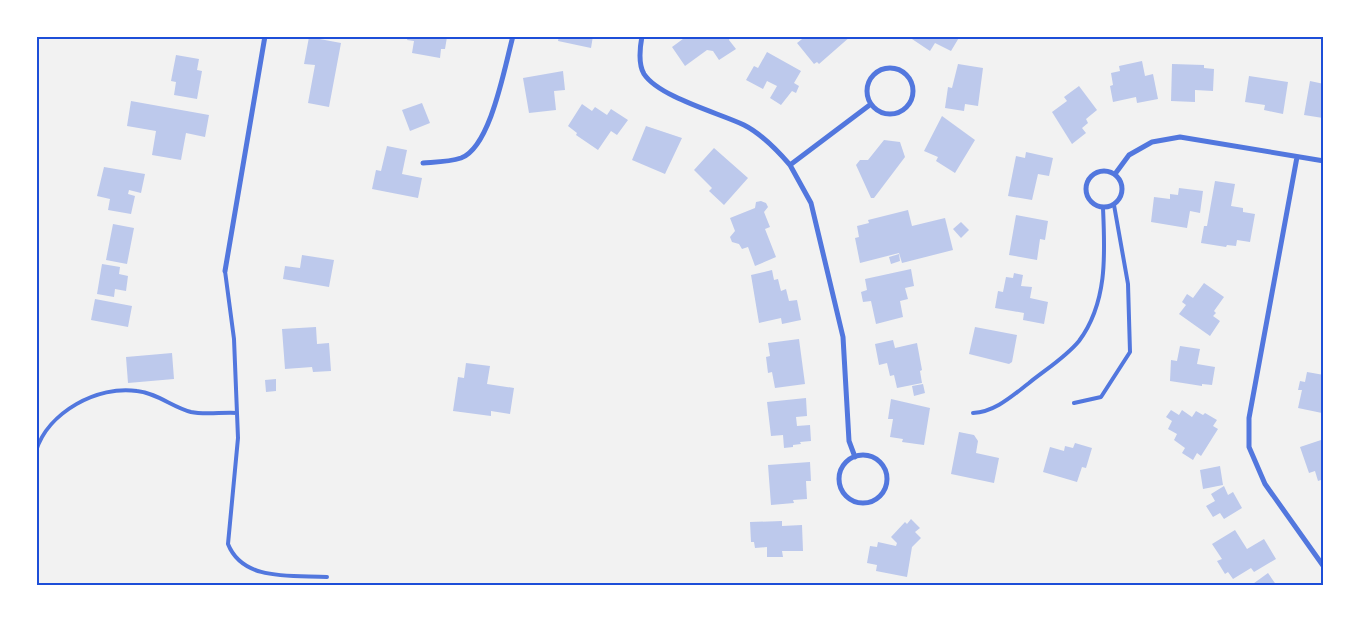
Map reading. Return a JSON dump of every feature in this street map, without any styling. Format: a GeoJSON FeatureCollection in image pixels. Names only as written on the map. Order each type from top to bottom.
{"type":"FeatureCollection","features":[{"type":"Feature","properties":{"kind":"street"},"geometry":{"type":"LineString","coordinates":[[225,271],[265,36]]}},
{"type":"Feature","properties":{"kind":"street"},"geometry":{"type":"LineString","coordinates":[[423,163],[463,158],[481,141],[497,97],[513,36]]}},
{"type":"Feature","properties":{"kind":"street"},"geometry":{"type":"LineString","coordinates":[[642,36],[640,51],[644,74],[662,90],[745,126],[772,145],[790,166],[811,203],[843,338],[849,441],[854,457]]}},
{"type":"Feature","properties":{"kind":"street"},"geometry":{"type":"LineString","coordinates":[[892,68],[899,70],[910,80],[912,95],[905,108],[898,112],[883,113],[871,104],[867,90],[869,82],[878,71],[892,68]]}},
{"type":"Feature","properties":{"kind":"street"},"geometry":{"type":"LineString","coordinates":[[790,166],[871,104]]}},
{"type":"Feature","properties":{"kind":"street"},"geometry":{"type":"LineString","coordinates":[[1115,174],[1129,155],[1152,142],[1180,137],[1324,161]]}},
{"type":"Feature","properties":{"kind":"street"},"geometry":{"type":"LineString","coordinates":[[1297,157],[1249,418],[1249,447],[1265,484],[1324,567]]}},
{"type":"Feature","properties":{"kind":"street"},"geometry":{"type":"LineString","coordinates":[[1101,171],[1115,174],[1122,186],[1122,194],[1114,205],[1104,208],[1093,205],[1089,199],[1086,186],[1094,174],[1101,171]]}},
{"type":"Feature","properties":{"kind":"street"},"geometry":{"type":"LineString","coordinates":[[870,456],[882,464],[886,471],[887,486],[879,498],[872,502],[864,504],[850,500],[841,488],[839,481],[843,466],[854,457],[870,456]]}},
{"type":"Feature","properties":{"kind":"lane"},"geometry":{"type":"LineString","coordinates":[[1074,403],[1100,397],[1130,352],[1128,284],[1114,205]]}},
{"type":"Feature","properties":{"kind":"lane"},"geometry":{"type":"LineString","coordinates":[[973,413],[983,413],[1006,401],[1078,341],[1098,303],[1104,277],[1104,208]]}},
{"type":"Feature","properties":{"kind":"lane"},"geometry":{"type":"LineString","coordinates":[[225,271],[234,339],[238,438],[228,544],[233,556],[244,566],[264,573],[328,577]]}},
{"type":"Feature","properties":{"kind":"lane"},"geometry":{"type":"LineString","coordinates":[[36,451],[56,417],[88,398],[117,390],[137,391],[156,396],[192,412],[237,413]]}},
{"type":"Feature","properties":{"kind":"building"},"geometry":{"type":"Polygon","coordinates":[[[408,36],[447,37],[445,49],[441,49],[440,58],[412,53],[414,41],[407,40],[408,36]]]}},
{"type":"Feature","properties":{"kind":"building"},"geometry":{"type":"Polygon","coordinates":[[[559,36],[593,36],[591,48],[558,41],[559,36]]]}},
{"type":"Feature","properties":{"kind":"building"},"geometry":{"type":"Polygon","coordinates":[[[687,36],[689,39],[693,36],[730,36],[729,40],[736,49],[719,60],[713,51],[707,50],[685,66],[672,47],[687,36]]]}},
{"type":"Feature","properties":{"kind":"building"},"geometry":{"type":"Polygon","coordinates":[[[806,36],[851,36],[819,64],[817,62],[814,64],[797,43],[806,36]]]}},
{"type":"Feature","properties":{"kind":"building"},"geometry":{"type":"Polygon","coordinates":[[[914,36],[960,36],[951,51],[935,43],[930,51],[912,39],[914,36]]]}},
{"type":"Feature","properties":{"kind":"building"},"geometry":{"type":"Polygon","coordinates":[[[309,37],[341,43],[329,107],[308,103],[315,65],[304,64],[309,37]]]}},
{"type":"Feature","properties":{"kind":"building"},"geometry":{"type":"Polygon","coordinates":[[[767,52],[801,71],[794,83],[799,86],[796,93],[792,91],[781,105],[770,98],[777,86],[767,81],[763,89],[746,80],[754,66],[758,68],[767,52]]]}},
{"type":"Feature","properties":{"kind":"building"},"geometry":{"type":"Polygon","coordinates":[[[176,55],[199,59],[197,70],[202,71],[197,99],[174,95],[176,82],[171,81],[176,55]]]}},
{"type":"Feature","properties":{"kind":"building"},"geometry":{"type":"Polygon","coordinates":[[[1142,61],[1145,76],[1153,74],[1158,99],[1137,103],[1136,97],[1113,102],[1110,86],[1113,85],[1111,73],[1120,71],[1119,66],[1142,61]]]}},
{"type":"Feature","properties":{"kind":"building"},"geometry":{"type":"Polygon","coordinates":[[[958,64],[983,68],[978,106],[965,104],[964,111],[945,108],[948,87],[952,88],[958,64]]]}},
{"type":"Feature","properties":{"kind":"building"},"geometry":{"type":"Polygon","coordinates":[[[1172,64],[1204,65],[1204,68],[1214,69],[1213,91],[1195,90],[1195,102],[1171,101],[1172,64]]]}},
{"type":"Feature","properties":{"kind":"building"},"geometry":{"type":"Polygon","coordinates":[[[563,71],[565,90],[554,91],[556,110],[529,113],[523,78],[563,71]]]}},
{"type":"Feature","properties":{"kind":"building"},"geometry":{"type":"Polygon","coordinates":[[[1249,76],[1288,82],[1283,114],[1264,110],[1265,105],[1245,102],[1249,76]]]}},
{"type":"Feature","properties":{"kind":"building"},"geometry":{"type":"Polygon","coordinates":[[[1310,81],[1324,84],[1323,118],[1304,115],[1310,81]]]}},
{"type":"Feature","properties":{"kind":"building"},"geometry":{"type":"Polygon","coordinates":[[[1079,86],[1097,110],[1086,119],[1088,123],[1082,128],[1086,133],[1072,144],[1052,112],[1067,101],[1064,97],[1079,86]]]}},
{"type":"Feature","properties":{"kind":"building"},"geometry":{"type":"Polygon","coordinates":[[[131,101],[209,115],[205,137],[186,133],[181,160],[152,155],[156,131],[127,126],[131,101]]]}},
{"type":"Feature","properties":{"kind":"building"},"geometry":{"type":"Polygon","coordinates":[[[422,103],[430,123],[410,131],[402,110],[422,103]]]}},
{"type":"Feature","properties":{"kind":"building"},"geometry":{"type":"Polygon","coordinates":[[[582,104],[592,111],[595,107],[607,115],[611,109],[628,120],[617,135],[611,131],[598,150],[576,135],[577,133],[568,126],[582,104]]]}},
{"type":"Feature","properties":{"kind":"building"},"geometry":{"type":"Polygon","coordinates":[[[942,116],[975,140],[955,173],[936,161],[938,157],[924,151],[942,116]]]}},
{"type":"Feature","properties":{"kind":"building"},"geometry":{"type":"Polygon","coordinates":[[[646,126],[682,138],[665,174],[632,160],[646,126]]]}},
{"type":"Feature","properties":{"kind":"building"},"geometry":{"type":"Polygon","coordinates":[[[884,140],[900,142],[905,157],[874,198],[871,198],[856,165],[860,160],[868,160],[884,140]]]}},
{"type":"Feature","properties":{"kind":"building"},"geometry":{"type":"Polygon","coordinates":[[[387,146],[407,150],[402,174],[422,178],[418,198],[372,189],[376,170],[381,171],[387,146]]]}},
{"type":"Feature","properties":{"kind":"building"},"geometry":{"type":"Polygon","coordinates":[[[714,148],[748,178],[724,205],[709,191],[712,188],[694,170],[714,148]]]}},
{"type":"Feature","properties":{"kind":"building"},"geometry":{"type":"Polygon","coordinates":[[[1026,152],[1053,158],[1049,176],[1038,174],[1032,200],[1008,196],[1016,156],[1025,158],[1026,152]]]}},
{"type":"Feature","properties":{"kind":"building"},"geometry":{"type":"Polygon","coordinates":[[[104,167],[145,174],[141,193],[129,190],[128,194],[135,196],[131,214],[108,210],[110,199],[97,196],[104,167]]]}},
{"type":"Feature","properties":{"kind":"building"},"geometry":{"type":"Polygon","coordinates":[[[1215,181],[1235,184],[1231,206],[1243,208],[1243,212],[1255,214],[1250,242],[1237,240],[1236,246],[1227,245],[1226,247],[1201,243],[1204,226],[1207,226],[1215,181]]]}},
{"type":"Feature","properties":{"kind":"building"},"geometry":{"type":"Polygon","coordinates":[[[1179,188],[1203,191],[1200,213],[1190,211],[1187,228],[1151,222],[1154,197],[1170,199],[1170,194],[1178,195],[1179,188]]]}},
{"type":"Feature","properties":{"kind":"building"},"geometry":{"type":"Polygon","coordinates":[[[756,202],[766,203],[768,207],[764,212],[770,227],[765,229],[776,257],[755,266],[748,247],[742,249],[739,244],[732,242],[730,237],[735,231],[730,218],[755,208],[756,202]]]}},
{"type":"Feature","properties":{"kind":"building"},"geometry":{"type":"Polygon","coordinates":[[[908,210],[912,226],[945,218],[953,250],[902,263],[899,253],[860,263],[855,238],[859,237],[857,226],[869,223],[868,220],[908,210]]]}},
{"type":"Feature","properties":{"kind":"building"},"geometry":{"type":"Polygon","coordinates":[[[1016,215],[1048,221],[1045,240],[1040,239],[1037,260],[1009,255],[1016,215]]]}},
{"type":"Feature","properties":{"kind":"building"},"geometry":{"type":"Polygon","coordinates":[[[961,222],[969,230],[961,238],[953,229],[961,222]]]}},
{"type":"Feature","properties":{"kind":"building"},"geometry":{"type":"Polygon","coordinates":[[[113,224],[134,228],[127,264],[106,260],[113,224]]]}},
{"type":"Feature","properties":{"kind":"building"},"geometry":{"type":"Polygon","coordinates":[[[899,254],[900,261],[891,264],[889,257],[899,254]]]}},
{"type":"Feature","properties":{"kind":"building"},"geometry":{"type":"Polygon","coordinates":[[[302,255],[334,260],[329,287],[283,279],[285,266],[300,268],[302,255]]]}},
{"type":"Feature","properties":{"kind":"building"},"geometry":{"type":"Polygon","coordinates":[[[102,264],[120,267],[119,274],[128,276],[126,291],[115,289],[114,297],[97,294],[102,264]]]}},
{"type":"Feature","properties":{"kind":"building"},"geometry":{"type":"Polygon","coordinates":[[[911,269],[914,286],[905,288],[908,299],[900,301],[903,317],[876,324],[871,301],[863,302],[861,292],[867,290],[865,279],[911,269]]]}},
{"type":"Feature","properties":{"kind":"building"},"geometry":{"type":"Polygon","coordinates":[[[772,270],[774,280],[778,279],[781,291],[786,289],[789,301],[797,300],[801,320],[782,324],[781,318],[759,323],[751,275],[772,270]]]}},
{"type":"Feature","properties":{"kind":"building"},"geometry":{"type":"Polygon","coordinates":[[[1014,273],[1023,275],[1021,286],[1032,287],[1030,298],[1048,302],[1044,324],[1023,320],[1024,313],[995,308],[998,291],[1003,292],[1006,277],[1013,278],[1014,273]]]}},
{"type":"Feature","properties":{"kind":"building"},"geometry":{"type":"Polygon","coordinates":[[[1204,283],[1224,297],[1214,311],[1216,313],[1213,316],[1220,321],[1210,336],[1179,314],[1186,305],[1182,302],[1187,294],[1193,298],[1204,283]]]}},
{"type":"Feature","properties":{"kind":"building"},"geometry":{"type":"Polygon","coordinates":[[[95,299],[132,306],[128,327],[91,320],[95,299]]]}},
{"type":"Feature","properties":{"kind":"building"},"geometry":{"type":"Polygon","coordinates":[[[316,327],[317,344],[329,343],[331,371],[313,372],[312,367],[285,369],[282,329],[316,327]]]}},
{"type":"Feature","properties":{"kind":"building"},"geometry":{"type":"Polygon","coordinates":[[[975,327],[1017,335],[1012,362],[1009,364],[969,354],[975,327]]]}},
{"type":"Feature","properties":{"kind":"building"},"geometry":{"type":"Polygon","coordinates":[[[799,339],[805,384],[775,388],[772,372],[768,373],[766,357],[770,356],[768,343],[799,339]]]}},
{"type":"Feature","properties":{"kind":"building"},"geometry":{"type":"Polygon","coordinates":[[[893,340],[895,348],[917,343],[922,370],[920,371],[922,383],[897,388],[894,375],[890,376],[887,363],[879,365],[875,344],[893,340]]]}},
{"type":"Feature","properties":{"kind":"building"},"geometry":{"type":"Polygon","coordinates":[[[1180,346],[1200,349],[1197,364],[1215,367],[1212,385],[1202,384],[1202,386],[1170,381],[1171,360],[1177,361],[1180,346]]]}},
{"type":"Feature","properties":{"kind":"building"},"geometry":{"type":"Polygon","coordinates":[[[172,353],[174,379],[128,383],[126,357],[172,353]]]}},
{"type":"Feature","properties":{"kind":"building"},"geometry":{"type":"Polygon","coordinates":[[[466,363],[490,366],[487,384],[514,388],[510,414],[491,411],[491,416],[453,411],[458,377],[464,378],[466,363]]]}},
{"type":"Feature","properties":{"kind":"building"},"geometry":{"type":"Polygon","coordinates":[[[1307,372],[1324,375],[1322,413],[1298,408],[1302,390],[1298,390],[1300,381],[1305,382],[1307,372]]]}},
{"type":"Feature","properties":{"kind":"building"},"geometry":{"type":"Polygon","coordinates":[[[276,379],[276,391],[266,392],[265,380],[276,379]]]}},
{"type":"Feature","properties":{"kind":"building"},"geometry":{"type":"Polygon","coordinates":[[[923,384],[925,393],[914,396],[912,386],[923,384]]]}},
{"type":"Feature","properties":{"kind":"building"},"geometry":{"type":"Polygon","coordinates":[[[806,398],[807,416],[796,417],[797,426],[810,425],[811,441],[800,442],[801,444],[784,448],[783,435],[771,436],[767,402],[806,398]]]}},
{"type":"Feature","properties":{"kind":"building"},"geometry":{"type":"Polygon","coordinates":[[[891,399],[930,408],[924,445],[902,442],[903,439],[890,437],[893,419],[888,419],[891,399]]]}},
{"type":"Feature","properties":{"kind":"building"},"geometry":{"type":"Polygon","coordinates":[[[1171,410],[1179,415],[1182,410],[1192,417],[1196,411],[1203,415],[1205,413],[1217,420],[1213,426],[1218,429],[1201,456],[1197,453],[1193,460],[1182,453],[1185,448],[1174,440],[1177,434],[1168,429],[1172,421],[1166,417],[1171,410]]]}},
{"type":"Feature","properties":{"kind":"building"},"geometry":{"type":"Polygon","coordinates":[[[959,432],[974,435],[978,441],[976,453],[999,458],[994,483],[951,474],[959,432]]]}},
{"type":"Feature","properties":{"kind":"building"},"geometry":{"type":"Polygon","coordinates":[[[1324,439],[1324,479],[1318,481],[1315,471],[1309,473],[1300,447],[1324,439]]]}},
{"type":"Feature","properties":{"kind":"building"},"geometry":{"type":"Polygon","coordinates":[[[1075,443],[1092,448],[1086,468],[1082,467],[1077,482],[1043,472],[1050,447],[1064,451],[1065,446],[1073,448],[1075,443]]]}},
{"type":"Feature","properties":{"kind":"building"},"geometry":{"type":"Polygon","coordinates":[[[810,462],[811,481],[806,481],[807,499],[793,500],[794,503],[771,505],[768,465],[810,462]]]}},
{"type":"Feature","properties":{"kind":"building"},"geometry":{"type":"Polygon","coordinates":[[[1220,466],[1223,485],[1203,489],[1200,470],[1220,466]]]}},
{"type":"Feature","properties":{"kind":"building"},"geometry":{"type":"Polygon","coordinates":[[[1224,486],[1228,495],[1233,492],[1242,508],[1224,519],[1220,513],[1213,517],[1206,506],[1215,501],[1211,494],[1224,486]]]}},
{"type":"Feature","properties":{"kind":"building"},"geometry":{"type":"Polygon","coordinates":[[[911,519],[920,528],[915,532],[921,538],[912,547],[907,577],[876,571],[877,565],[867,563],[870,546],[877,547],[878,542],[896,546],[897,543],[891,537],[905,522],[907,524],[911,519]]]}},
{"type":"Feature","properties":{"kind":"building"},"geometry":{"type":"Polygon","coordinates":[[[782,521],[782,526],[802,525],[803,551],[782,551],[783,557],[767,557],[767,547],[755,548],[754,542],[751,542],[750,522],[782,521]]]}},
{"type":"Feature","properties":{"kind":"building"},"geometry":{"type":"Polygon","coordinates":[[[1235,530],[1247,549],[1264,539],[1276,559],[1254,572],[1251,568],[1233,579],[1228,572],[1225,574],[1217,561],[1222,559],[1212,544],[1235,530]]]}},
{"type":"Feature","properties":{"kind":"building"},"geometry":{"type":"Polygon","coordinates":[[[1268,573],[1277,586],[1250,586],[1268,573]]]}}]}
